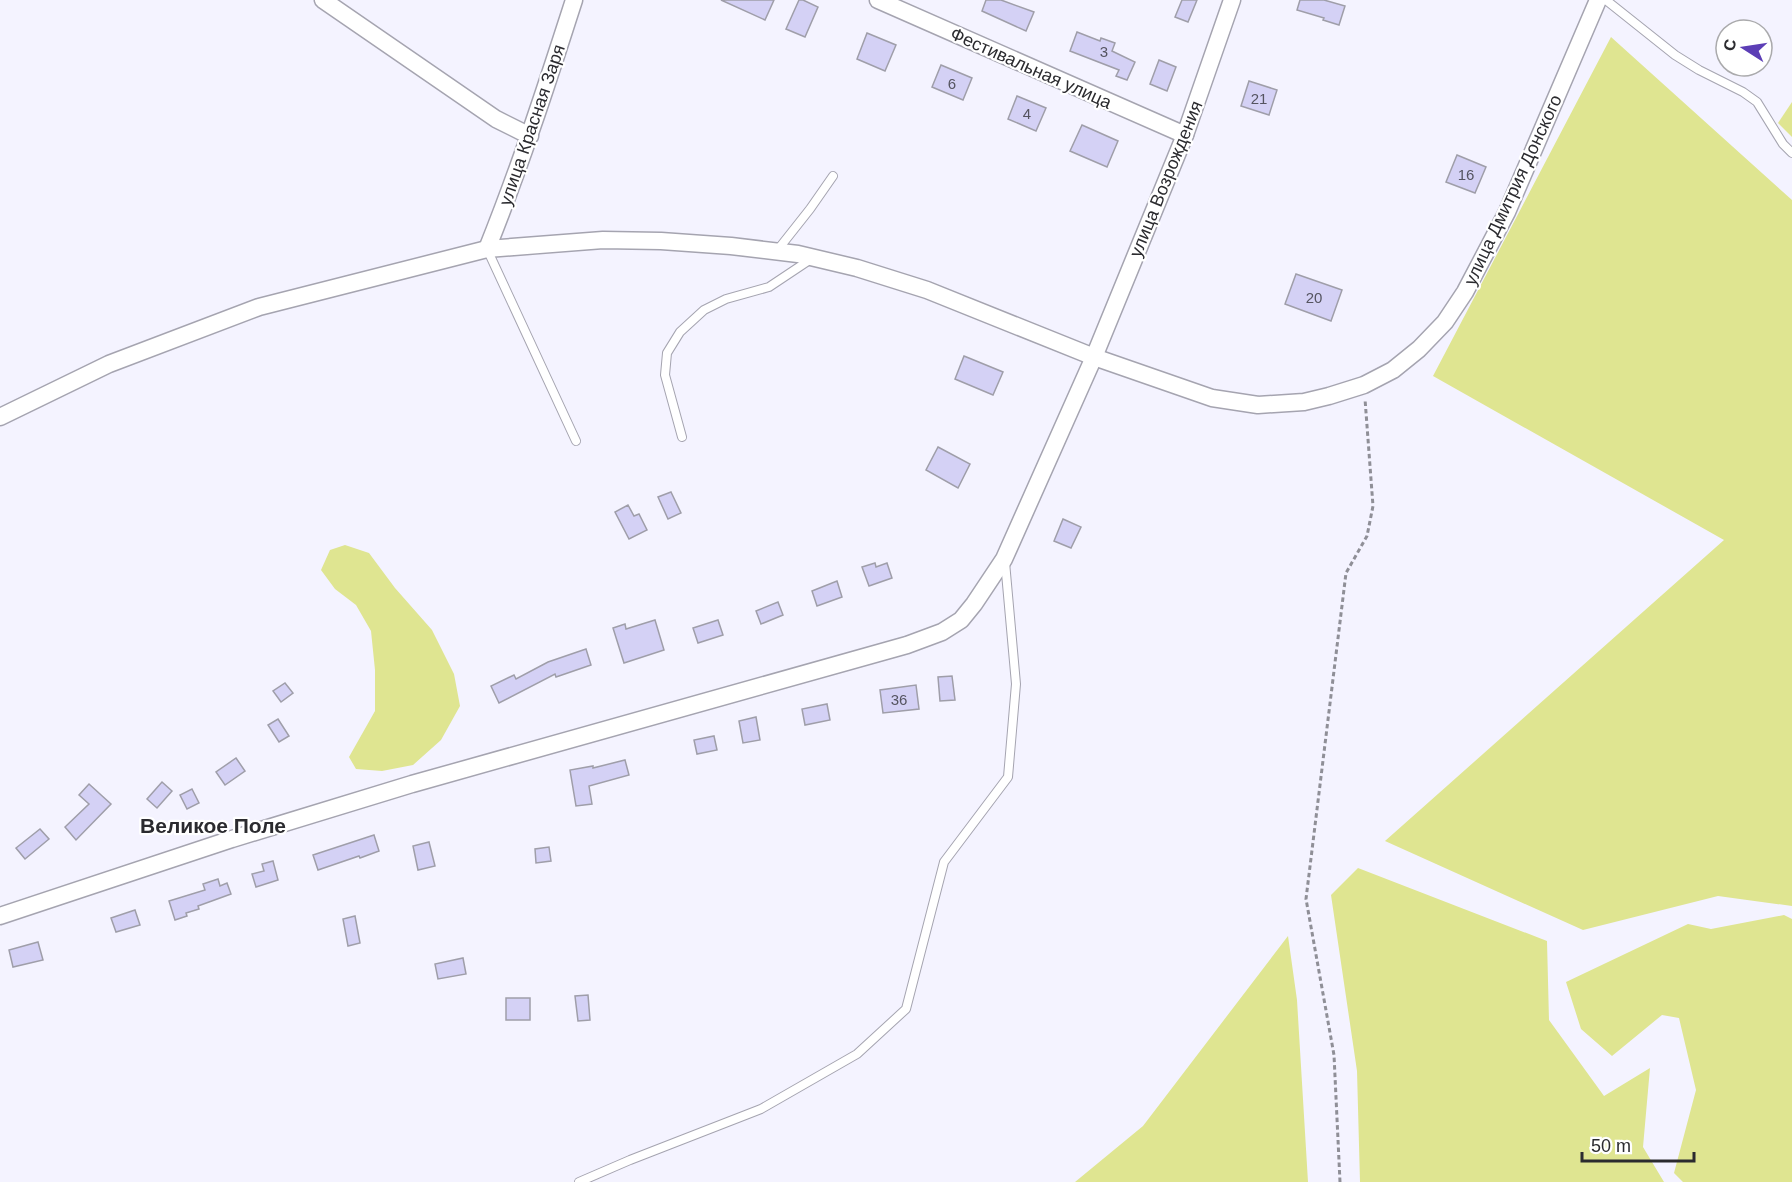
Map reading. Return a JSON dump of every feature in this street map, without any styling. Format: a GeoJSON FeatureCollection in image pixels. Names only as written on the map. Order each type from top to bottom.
{"type":"FeatureCollection","features":[{"type":"Feature","properties":{"kind":"street"},"geometry":{"type":"LineString","coordinates":[[323,0],[496,119],[530,136]]}},
{"type":"Feature","properties":{"kind":"street","name":"улица Красная Заря"},"geometry":{"type":"LineString","coordinates":[[487,249],[530,136],[573,0]]}},
{"type":"Feature","properties":{"kind":"street","name":"Фестивальная улица"},"geometry":{"type":"LineString","coordinates":[[878,0],[1185,135]]}},
{"type":"Feature","properties":{"kind":"street","name":"улица Возрождения"},"geometry":{"type":"LineString","coordinates":[[0,916],[232,839],[412,784],[933,636],[961,620],[1004,559],[1094,357],[1185,135],[1232,0]]}},
{"type":"Feature","properties":{"kind":"street","name":"улица Дмитрия Донского"},"geometry":{"type":"LineString","coordinates":[[0,417],[109,364],[259,307],[487,249],[603,240],[731,246],[813,258],[857,268],[927,290],[1094,357],[1212,398],[1258,405],[1304,402],[1329,396],[1364,385],[1393,370],[1419,349],[1445,322],[1465,292],[1507,212],[1598,0]]}},
{"type":"Feature","properties":{"kind":"lane"},"geometry":{"type":"LineString","coordinates":[[1606,0],[1675,55],[1757,102],[1783,144],[1792,153]]}},
{"type":"Feature","properties":{"kind":"lane"},"geometry":{"type":"LineString","coordinates":[[776,252],[833,176]]}},
{"type":"Feature","properties":{"kind":"lane"},"geometry":{"type":"LineString","coordinates":[[487,249],[576,441]]}},
{"type":"Feature","properties":{"kind":"lane"},"geometry":{"type":"LineString","coordinates":[[682,437],[665,375],[667,353],[680,332],[704,310],[726,299],[769,287],[813,258]]}},
{"type":"Feature","properties":{"kind":"lane"},"geometry":{"type":"LineString","coordinates":[[579,1182],[761,1109],[857,1054],[906,1009],[944,862],[1008,777],[1016,684],[1004,559]]}},
{"type":"Feature","properties":{"kind":"path"},"geometry":{"type":"LineString","coordinates":[[1340,1182],[1334,1055],[1306,899],[1346,573],[1367,536],[1372,506],[1364,385]]}},
{"type":"Feature","properties":{"kind":"green space"},"geometry":{"type":"Polygon","coordinates":[[[1611,37],[1792,200],[1792,906],[1718,896],[1583,930],[1385,841],[1724,540],[1433,376],[1611,37]]]}},
{"type":"Feature","properties":{"kind":"green space"},"geometry":{"type":"Polygon","coordinates":[[[1792,102],[1792,137],[1778,123],[1792,102]]]}},
{"type":"Feature","properties":{"kind":"green space"},"geometry":{"type":"Polygon","coordinates":[[[345,545],[369,553],[395,588],[432,630],[454,674],[460,706],[441,740],[413,765],[382,771],[356,769],[349,757],[375,711],[375,670],[371,631],[356,605],[335,589],[321,570],[330,550],[345,545]]]}},
{"type":"Feature","properties":{"kind":"green space"},"geometry":{"type":"Polygon","coordinates":[[[1358,868],[1547,941],[1549,1020],[1604,1096],[1650,1068],[1643,1147],[1664,1182],[1360,1182],[1357,1071],[1331,895],[1358,868]]]}},
{"type":"Feature","properties":{"kind":"green space"},"geometry":{"type":"Polygon","coordinates":[[[1784,915],[1792,919],[1792,1182],[1683,1182],[1674,1173],[1696,1090],[1679,1018],[1662,1015],[1612,1056],[1581,1029],[1566,982],[1688,924],[1711,929],[1784,915]]]}},
{"type":"Feature","properties":{"kind":"green space"},"geometry":{"type":"Polygon","coordinates":[[[1288,936],[1297,1000],[1308,1182],[1075,1182],[1143,1126],[1288,936]]]}},
{"type":"Feature","properties":{"kind":"building"},"geometry":{"type":"Polygon","coordinates":[[[721,0],[774,0],[765,20],[721,0]]]}},
{"type":"Feature","properties":{"kind":"building"},"geometry":{"type":"Polygon","coordinates":[[[799,0],[818,7],[805,37],[786,29],[799,0]]]}},
{"type":"Feature","properties":{"kind":"building"},"geometry":{"type":"Polygon","coordinates":[[[986,0],[1001,0],[1034,12],[1026,31],[982,11],[986,0]]]}},
{"type":"Feature","properties":{"kind":"building"},"geometry":{"type":"Polygon","coordinates":[[[1182,0],[1197,0],[1188,22],[1175,17],[1182,0]]]}},
{"type":"Feature","properties":{"kind":"building"},"geometry":{"type":"Polygon","coordinates":[[[1300,0],[1324,0],[1345,6],[1339,25],[1297,10],[1300,0]]]}},
{"type":"Feature","properties":{"kind":"building"},"geometry":{"type":"Polygon","coordinates":[[[1077,32],[1100,41],[1101,38],[1115,43],[1112,51],[1135,62],[1127,80],[1116,76],[1119,70],[1070,51],[1077,32]]]}},
{"type":"Feature","properties":{"kind":"building"},"geometry":{"type":"Polygon","coordinates":[[[867,33],[896,45],[885,71],[857,59],[867,33]]]}},
{"type":"Feature","properties":{"kind":"building"},"geometry":{"type":"Polygon","coordinates":[[[1159,60],[1176,67],[1167,91],[1150,84],[1159,60]]]}},
{"type":"Feature","properties":{"kind":"building"},"geometry":{"type":"Polygon","coordinates":[[[941,65],[972,78],[963,100],[932,87],[941,65]]]}},
{"type":"Feature","properties":{"kind":"building"},"geometry":{"type":"Polygon","coordinates":[[[1249,81],[1277,90],[1269,115],[1241,106],[1249,81]]]}},
{"type":"Feature","properties":{"kind":"building"},"geometry":{"type":"Polygon","coordinates":[[[1017,96],[1046,108],[1036,131],[1008,119],[1017,96]]]}},
{"type":"Feature","properties":{"kind":"building"},"geometry":{"type":"Polygon","coordinates":[[[1082,125],[1118,141],[1107,167],[1070,151],[1082,125]]]}},
{"type":"Feature","properties":{"kind":"building"},"geometry":{"type":"Polygon","coordinates":[[[1457,155],[1486,167],[1475,193],[1446,182],[1457,155]]]}},
{"type":"Feature","properties":{"kind":"building"},"geometry":{"type":"Polygon","coordinates":[[[1296,274],[1342,290],[1331,321],[1285,304],[1296,274]]]}},
{"type":"Feature","properties":{"kind":"building"},"geometry":{"type":"Polygon","coordinates":[[[964,356],[1003,372],[993,395],[955,379],[964,356]]]}},
{"type":"Feature","properties":{"kind":"building"},"geometry":{"type":"Polygon","coordinates":[[[938,447],[970,464],[958,488],[926,470],[938,447]]]}},
{"type":"Feature","properties":{"kind":"building"},"geometry":{"type":"Polygon","coordinates":[[[671,492],[681,513],[668,519],[658,497],[671,492]]]}},
{"type":"Feature","properties":{"kind":"building"},"geometry":{"type":"Polygon","coordinates":[[[628,505],[634,516],[639,514],[647,530],[629,539],[615,512],[628,505]]]}},
{"type":"Feature","properties":{"kind":"building"},"geometry":{"type":"Polygon","coordinates":[[[1063,519],[1081,527],[1071,548],[1054,541],[1063,519]]]}},
{"type":"Feature","properties":{"kind":"building"},"geometry":{"type":"Polygon","coordinates":[[[875,563],[876,567],[887,563],[892,578],[869,586],[862,567],[875,563]]]}},
{"type":"Feature","properties":{"kind":"building"},"geometry":{"type":"Polygon","coordinates":[[[837,581],[842,597],[817,606],[812,591],[837,581]]]}},
{"type":"Feature","properties":{"kind":"building"},"geometry":{"type":"Polygon","coordinates":[[[778,602],[783,615],[761,624],[756,611],[778,602]]]}},
{"type":"Feature","properties":{"kind":"building"},"geometry":{"type":"Polygon","coordinates":[[[655,620],[664,650],[624,663],[613,628],[625,624],[626,629],[655,620]]]}},
{"type":"Feature","properties":{"kind":"building"},"geometry":{"type":"Polygon","coordinates":[[[718,620],[723,635],[698,643],[693,628],[718,620]]]}},
{"type":"Feature","properties":{"kind":"building"},"geometry":{"type":"Polygon","coordinates":[[[586,649],[591,665],[556,677],[555,674],[499,703],[491,686],[514,675],[516,679],[548,662],[586,649]]]}},
{"type":"Feature","properties":{"kind":"building"},"geometry":{"type":"Polygon","coordinates":[[[952,676],[955,700],[940,701],[938,677],[952,676]]]}},
{"type":"Feature","properties":{"kind":"building"},"geometry":{"type":"Polygon","coordinates":[[[285,683],[293,693],[281,702],[273,691],[285,683]]]}},
{"type":"Feature","properties":{"kind":"building"},"geometry":{"type":"Polygon","coordinates":[[[916,685],[919,709],[883,713],[880,690],[916,685]]]}},
{"type":"Feature","properties":{"kind":"building"},"geometry":{"type":"Polygon","coordinates":[[[827,704],[830,720],[805,725],[802,709],[827,704]]]}},
{"type":"Feature","properties":{"kind":"building"},"geometry":{"type":"Polygon","coordinates":[[[756,717],[760,740],[743,743],[739,721],[756,717]]]}},
{"type":"Feature","properties":{"kind":"building"},"geometry":{"type":"Polygon","coordinates":[[[278,719],[289,736],[279,742],[268,725],[278,719]]]}},
{"type":"Feature","properties":{"kind":"building"},"geometry":{"type":"Polygon","coordinates":[[[714,736],[717,750],[697,754],[694,740],[714,736]]]}},
{"type":"Feature","properties":{"kind":"building"},"geometry":{"type":"Polygon","coordinates":[[[236,758],[245,771],[225,785],[216,772],[236,758]]]}},
{"type":"Feature","properties":{"kind":"building"},"geometry":{"type":"Polygon","coordinates":[[[625,760],[629,775],[589,786],[592,804],[576,806],[570,770],[593,766],[593,768],[625,760]]]}},
{"type":"Feature","properties":{"kind":"building"},"geometry":{"type":"Polygon","coordinates":[[[162,782],[172,791],[157,808],[147,799],[162,782]]]}},
{"type":"Feature","properties":{"kind":"building"},"geometry":{"type":"Polygon","coordinates":[[[89,784],[111,804],[76,840],[65,827],[89,804],[79,795],[89,784]]]}},
{"type":"Feature","properties":{"kind":"building"},"geometry":{"type":"Polygon","coordinates":[[[192,789],[199,803],[187,809],[180,795],[192,789]]]}},
{"type":"Feature","properties":{"kind":"building"},"geometry":{"type":"Polygon","coordinates":[[[40,829],[49,839],[25,859],[16,848],[40,829]]]}},
{"type":"Feature","properties":{"kind":"building"},"geometry":{"type":"Polygon","coordinates":[[[374,835],[379,851],[318,870],[313,855],[374,835]]]}},
{"type":"Feature","properties":{"kind":"building"},"geometry":{"type":"Polygon","coordinates":[[[429,842],[435,866],[418,870],[413,846],[429,842]]]}},
{"type":"Feature","properties":{"kind":"building"},"geometry":{"type":"Polygon","coordinates":[[[549,847],[551,861],[536,863],[535,849],[549,847]]]}},
{"type":"Feature","properties":{"kind":"building"},"geometry":{"type":"Polygon","coordinates":[[[273,861],[278,880],[256,887],[252,874],[264,871],[262,864],[273,861]]]}},
{"type":"Feature","properties":{"kind":"building"},"geometry":{"type":"Polygon","coordinates":[[[218,879],[220,886],[227,883],[231,894],[198,906],[199,909],[175,920],[169,901],[205,890],[203,884],[218,879]]]}},
{"type":"Feature","properties":{"kind":"building"},"geometry":{"type":"Polygon","coordinates":[[[135,910],[140,925],[116,932],[111,918],[135,910]]]}},
{"type":"Feature","properties":{"kind":"building"},"geometry":{"type":"Polygon","coordinates":[[[355,916],[360,943],[348,946],[343,919],[355,916]]]}},
{"type":"Feature","properties":{"kind":"building"},"geometry":{"type":"Polygon","coordinates":[[[38,942],[43,960],[13,967],[9,950],[38,942]]]}},
{"type":"Feature","properties":{"kind":"building"},"geometry":{"type":"Polygon","coordinates":[[[463,958],[466,974],[438,979],[435,964],[463,958]]]}},
{"type":"Feature","properties":{"kind":"building"},"geometry":{"type":"Polygon","coordinates":[[[588,995],[590,1020],[578,1021],[575,996],[588,995]]]}},
{"type":"Feature","properties":{"kind":"building"},"geometry":{"type":"Polygon","coordinates":[[[506,998],[530,998],[530,1020],[506,1020],[506,998]]]}},
{"type":"Feature","properties":{"kind":"district","name":"Великое Поле"},"geometry":{"type":"Point","coordinates":[213,825]}}]}
